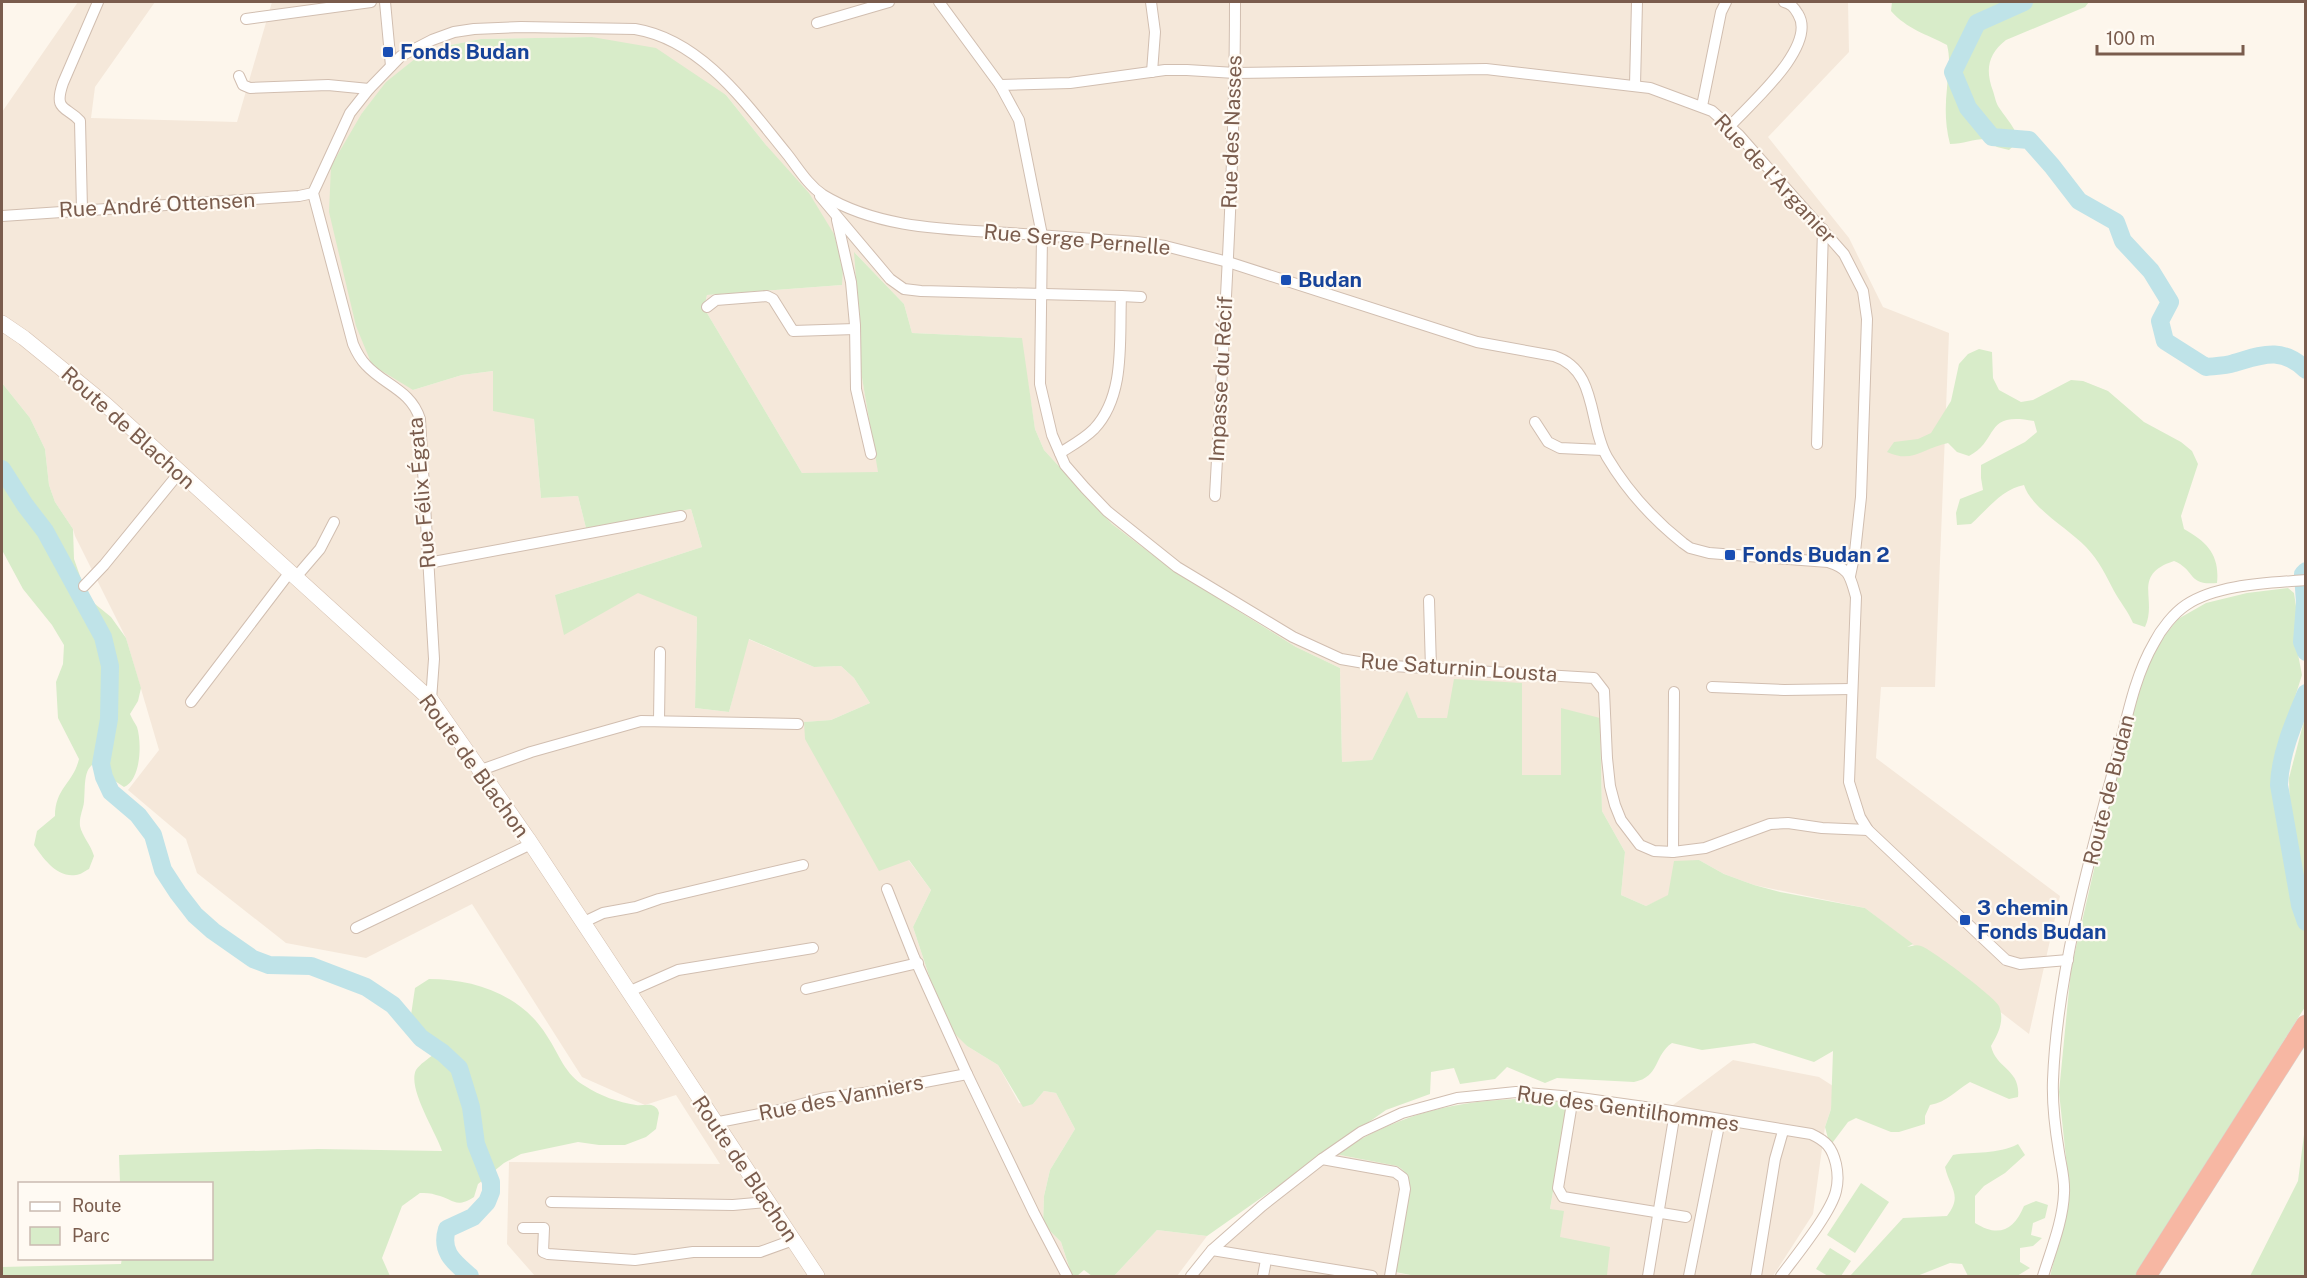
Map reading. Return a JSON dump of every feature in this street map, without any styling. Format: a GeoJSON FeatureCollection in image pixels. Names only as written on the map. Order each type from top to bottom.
{"type":"FeatureCollection","features":[{"type":"Feature","properties":{"kind":"highway"},"geometry":{"type":"LineString","coordinates":[[2146,1276],[2306,1024]]}},
{"type":"Feature","properties":{"kind":"highway"},"geometry":{"type":"LineString","coordinates":[[2159,1276],[2306,1040]]}},
{"type":"Feature","properties":{"kind":"street"},"geometry":{"type":"LineString","coordinates":[[82,210],[81,121],[63,108],[60,96],[63,83],[98,2]]}},
{"type":"Feature","properties":{"kind":"street"},"geometry":{"type":"LineString","coordinates":[[246,19],[372,2]]}},
{"type":"Feature","properties":{"kind":"street"},"geometry":{"type":"LineString","coordinates":[[385,2],[392,66]]}},
{"type":"Feature","properties":{"kind":"street"},"geometry":{"type":"LineString","coordinates":[[817,23],[889,2]]}},
{"type":"Feature","properties":{"kind":"street","name":"Rue Saturnin Lousta"},"geometry":{"type":"LineString","coordinates":[[939,2],[1000,85],[1019,120],[1042,235],[1040,384],[1048,420],[1065,465],[1084,489],[1107,511],[1177,567],[1293,637],[1341,659],[1376,665],[1594,678],[1604,691],[1610,786],[1621,820],[1640,845],[1654,851],[1673,852],[1705,848],[1770,824],[1788,823],[1822,828],[1868,830]]}},
{"type":"Feature","properties":{"kind":"street"},"geometry":{"type":"LineString","coordinates":[[1151,2],[1155,32],[1152,72]]}},
{"type":"Feature","properties":{"kind":"street","name":"Rue des Nasses"},"geometry":{"type":"LineString","coordinates":[[1228,262],[1235,73],[1235,2]]}},
{"type":"Feature","properties":{"kind":"street"},"geometry":{"type":"LineString","coordinates":[[1635,86],[1637,2]]}},
{"type":"Feature","properties":{"kind":"street"},"geometry":{"type":"LineString","coordinates":[[1702,106],[1721,12],[1726,2]]}},
{"type":"Feature","properties":{"kind":"street"},"geometry":{"type":"LineString","coordinates":[[1730,126],[1785,67],[1798,44],[1801,28],[1800,17],[1791,4],[1784,2]]}},
{"type":"Feature","properties":{"kind":"street","name":"Rue Serge Pernelle"},"geometry":{"type":"LineString","coordinates":[[313,193],[350,113],[369,89],[401,56],[432,40],[454,32],[474,29],[610,28],[647,31],[682,47],[726,83],[813,186],[846,206],[889,221],[946,230],[1151,243],[1228,262],[1456,336],[1561,358],[1572,365],[1584,381],[1603,450],[1612,465],[1640,502],[1690,548],[1708,553],[1750,558],[1828,562],[1840,566],[1850,576]]}},
{"type":"Feature","properties":{"kind":"street","name":"Rue de l'Arganier"},"geometry":{"type":"LineString","coordinates":[[1000,85],[1070,83],[1152,72],[1187,70],[1235,73],[1486,69],[1650,88],[1712,111],[1730,126],[1823,229],[1852,268],[1863,291],[1867,309],[1861,497],[1850,576]]}},
{"type":"Feature","properties":{"kind":"street"},"geometry":{"type":"LineString","coordinates":[[239,75],[243,85],[250,88],[328,85],[369,89]]}},
{"type":"Feature","properties":{"kind":"street"},"geometry":{"type":"LineString","coordinates":[[813,186],[883,273],[904,289],[1141,297]]}},
{"type":"Feature","properties":{"kind":"street","name":"Rue André Ottensen"},"geometry":{"type":"LineString","coordinates":[[2,216],[125,209],[299,196],[313,193]]}},
{"type":"Feature","properties":{"kind":"street","name":"Rue Félix Égata"},"geometry":{"type":"LineString","coordinates":[[313,193],[344,318],[353,344],[366,365],[408,397],[420,419],[434,667],[431,700]]}},
{"type":"Feature","properties":{"kind":"street"},"geometry":{"type":"LineString","coordinates":[[836,214],[851,282],[855,329],[856,389],[871,454]]}},
{"type":"Feature","properties":{"kind":"street"},"geometry":{"type":"LineString","coordinates":[[1817,444],[1823,229]]}},
{"type":"Feature","properties":{"kind":"street","name":"Impasse du Récif"},"geometry":{"type":"LineString","coordinates":[[1215,496],[1228,262]]}},
{"type":"Feature","properties":{"kind":"street"},"geometry":{"type":"LineString","coordinates":[[707,307],[716,300],[767,296],[773,299],[793,331],[855,329]]}},
{"type":"Feature","properties":{"kind":"street"},"geometry":{"type":"LineString","coordinates":[[1060,453],[1092,430],[1102,419],[1113,398],[1118,367],[1121,296]]}},
{"type":"Feature","properties":{"kind":"street","name":"Route de Blachon"},"geometry":{"type":"LineString","coordinates":[[2,323],[24,338],[105,404],[431,700],[531,844],[817,1276]]}},
{"type":"Feature","properties":{"kind":"street"},"geometry":{"type":"LineString","coordinates":[[1535,422],[1548,442],[1560,448],[1603,450]]}},
{"type":"Feature","properties":{"kind":"street"},"geometry":{"type":"LineString","coordinates":[[84,586],[179,473]]}},
{"type":"Feature","properties":{"kind":"street"},"geometry":{"type":"LineString","coordinates":[[428,563],[681,516]]}},
{"type":"Feature","properties":{"kind":"street"},"geometry":{"type":"LineString","coordinates":[[191,702],[293,575],[320,549],[330,534],[334,522]]}},
{"type":"Feature","properties":{"kind":"street"},"geometry":{"type":"LineString","coordinates":[[1850,576],[1856,597],[1849,782],[1860,817],[1868,830],[2006,960],[2020,964],[2068,960]]}},
{"type":"Feature","properties":{"kind":"street","name":"Route de Budan"},"geometry":{"type":"LineString","coordinates":[[2043,1276],[2062,1214],[2064,1194],[2054,1118],[2053,1079],[2068,960],[2095,837],[2145,662],[2154,641],[2168,622],[2186,605],[2208,595],[2232,589],[2300,581]]}},
{"type":"Feature","properties":{"kind":"street"},"geometry":{"type":"LineString","coordinates":[[1429,600],[1431,668]]}},
{"type":"Feature","properties":{"kind":"street"},"geometry":{"type":"LineString","coordinates":[[659,720],[660,652]]}},
{"type":"Feature","properties":{"kind":"street"},"geometry":{"type":"LineString","coordinates":[[1712,687],[1784,690],[1852,689]]}},
{"type":"Feature","properties":{"kind":"street"},"geometry":{"type":"LineString","coordinates":[[1673,852],[1674,692]]}},
{"type":"Feature","properties":{"kind":"street"},"geometry":{"type":"LineString","coordinates":[[480,770],[616,727],[659,720],[798,724]]}},
{"type":"Feature","properties":{"kind":"street"},"geometry":{"type":"LineString","coordinates":[[356,928],[531,844]]}},
{"type":"Feature","properties":{"kind":"street"},"geometry":{"type":"LineString","coordinates":[[582,922],[603,913],[636,907],[659,899],[803,865]]}},
{"type":"Feature","properties":{"kind":"street"},"geometry":{"type":"LineString","coordinates":[[887,889],[967,1074],[1067,1276]]}},
{"type":"Feature","properties":{"kind":"street"},"geometry":{"type":"LineString","coordinates":[[628,992],[678,970],[813,948]]}},
{"type":"Feature","properties":{"kind":"street"},"geometry":{"type":"LineString","coordinates":[[806,989],[918,963]]}},
{"type":"Feature","properties":{"kind":"street","name":"Rue des Vanniers"},"geometry":{"type":"LineString","coordinates":[[714,1123],[780,1110],[824,1098],[872,1092],[967,1074]]}},
{"type":"Feature","properties":{"kind":"street","name":"Rue des Gentilhommes"},"geometry":{"type":"LineString","coordinates":[[1191,1276],[1212,1250],[1262,1206],[1361,1132],[1388,1118],[1436,1103],[1457,1098],[1516,1092],[1574,1097],[1675,1112],[1810,1134],[1823,1140],[1830,1146],[1834,1155],[1838,1180],[1836,1192],[1829,1208],[1781,1276]]}},
{"type":"Feature","properties":{"kind":"street"},"geometry":{"type":"LineString","coordinates":[[1574,1097],[1558,1188],[1560,1194],[1563,1197],[1686,1217]]}},
{"type":"Feature","properties":{"kind":"street"},"geometry":{"type":"LineString","coordinates":[[1648,1276],[1675,1112]]}},
{"type":"Feature","properties":{"kind":"street"},"geometry":{"type":"LineString","coordinates":[[1689,1276],[1720,1120]]}},
{"type":"Feature","properties":{"kind":"street"},"geometry":{"type":"LineString","coordinates":[[1755,1276],[1775,1159],[1783,1131]]}},
{"type":"Feature","properties":{"kind":"street"},"geometry":{"type":"LineString","coordinates":[[1322,1159],[1395,1172],[1403,1178],[1405,1189],[1390,1276]]}},
{"type":"Feature","properties":{"kind":"street"},"geometry":{"type":"LineString","coordinates":[[551,1202],[733,1205],[767,1202]]}},
{"type":"Feature","properties":{"kind":"street"},"geometry":{"type":"LineString","coordinates":[[523,1228],[544,1228],[543,1251],[548,1254],[605,1259],[635,1260],[693,1251],[760,1252],[793,1240]]}},
{"type":"Feature","properties":{"kind":"street"},"geometry":{"type":"LineString","coordinates":[[1212,1250],[1372,1276]]}},
{"type":"Feature","properties":{"kind":"street"},"geometry":{"type":"LineString","coordinates":[[1263,1276],[1266,1260]]}},
{"type":"Feature","properties":{"kind":"shaded area"},"geometry":{"type":"Polygon","coordinates":[[[78,2],[155,2],[95,87],[91,118],[237,122],[272,2],[1848,2],[1849,52],[1768,137],[1849,238],[1883,307],[1949,333],[1935,687],[1881,687],[1876,758],[2060,896],[2029,1034],[1865,908],[1754,885],[1724,874],[1699,860],[1668,896],[1646,906],[1621,895],[1625,852],[1602,811],[1600,718],[1561,775],[1522,775],[1447,718],[1418,718],[1407,692],[1372,760],[1342,762],[1340,668],[1296,647],[1219,599],[1158,559],[1112,524],[1044,450],[1035,429],[1021,338],[912,333],[904,304],[855,253],[861,372],[879,473],[802,473],[704,308],[707,295],[842,285],[766,145],[726,95],[592,37],[481,39],[426,50],[387,82],[362,113],[413,390],[462,375],[493,371],[534,419],[541,498],[578,496],[586,528],[691,509],[702,547],[555,595],[638,592],[697,617],[695,708],[729,712],[748,639],[814,667],[841,666],[854,678],[870,703],[831,720],[805,722],[931,890],[913,927],[940,1009],[967,1046],[998,1065],[1019,1103],[1033,1104],[1044,1091],[1056,1093],[1075,1129],[1050,1170],[1044,1196],[1043,1224],[1061,1242],[1072,1276],[535,1276],[507,1244],[509,1162],[720,1164],[676,1095],[645,1105],[582,1077],[472,904],[366,958],[286,943],[197,873],[186,839],[128,790],[159,750],[126,638],[73,529],[55,502],[49,485],[45,449],[30,418],[2,383],[2,112],[78,2]]]}},
{"type":"Feature","properties":{"kind":"shaded area"},"geometry":{"type":"Polygon","coordinates":[[[1733,1060],[1819,1077],[1833,1086],[1813,1214],[1773,1276],[1606,1275],[1560,1237],[1550,1209],[1568,1102],[1661,1114],[1733,1060]]]}},
{"type":"Feature","properties":{"kind":"shaded area"},"geometry":{"type":"Polygon","coordinates":[[[1335,1154],[1397,1166],[1406,1172],[1410,1189],[1395,1273],[1416,1276],[1196,1276],[1259,1212],[1335,1154]]]}},
{"type":"Feature","properties":{"kind":"shaded area"},"geometry":{"type":"Polygon","coordinates":[[[1157,1230],[1207,1236],[1177,1276],[1114,1276],[1157,1230]]]}},
{"type":"Feature","properties":{"kind":"green space"},"geometry":{"type":"Polygon","coordinates":[[[1892,2],[2089,2],[2085,7],[2006,40],[1995,51],[1990,63],[1989,76],[1999,107],[2019,141],[2009,150],[1997,147],[1986,139],[1950,144],[1946,116],[1949,61],[1947,45],[1917,31],[1897,17],[1891,11],[1892,2]]]}},
{"type":"Feature","properties":{"kind":"green space"},"geometry":{"type":"Polygon","coordinates":[[[592,37],[656,48],[726,95],[809,193],[834,234],[843,268],[842,285],[707,295],[704,308],[802,473],[878,472],[861,372],[854,252],[904,304],[912,333],[1022,338],[1035,429],[1044,450],[1112,524],[1158,559],[1219,599],[1296,647],[1340,668],[1342,762],[1372,760],[1407,691],[1418,718],[1447,718],[1454,679],[1522,683],[1522,775],[1561,775],[1561,708],[1600,718],[1602,811],[1625,852],[1621,895],[1646,906],[1668,895],[1674,861],[1699,860],[1724,874],[1754,885],[1865,908],[1913,944],[1907,947],[1918,945],[1927,949],[1963,974],[1995,1001],[2001,1012],[2001,1022],[1991,1046],[1998,1060],[2016,1080],[2018,1097],[2009,1099],[1970,1082],[1946,1099],[1930,1105],[1925,1116],[1925,1124],[1899,1132],[1891,1132],[1856,1118],[1848,1122],[1830,1146],[1825,1127],[1831,1109],[1833,1051],[1814,1062],[1754,1043],[1702,1050],[1672,1043],[1662,1053],[1653,1071],[1634,1082],[1557,1078],[1545,1083],[1507,1067],[1495,1079],[1460,1084],[1454,1068],[1431,1072],[1430,1094],[1386,1110],[1207,1236],[1157,1230],[1114,1276],[1092,1276],[1084,1270],[1077,1276],[1072,1276],[1061,1242],[1043,1224],[1044,1196],[1050,1170],[1075,1129],[1056,1093],[1044,1091],[1033,1104],[1023,1107],[998,1065],[967,1046],[950,1029],[940,1009],[913,927],[931,890],[909,860],[879,871],[805,739],[804,722],[831,720],[870,703],[854,678],[841,666],[814,667],[749,639],[729,712],[695,708],[697,617],[638,593],[564,635],[555,595],[702,547],[691,509],[586,528],[578,496],[541,498],[534,419],[493,411],[493,371],[462,375],[413,390],[372,365],[356,326],[329,212],[331,166],[362,113],[386,82],[426,50],[481,39],[592,37]]]}},
{"type":"Feature","properties":{"kind":"green space"},"geometry":{"type":"Polygon","coordinates":[[[1979,349],[1992,352],[1993,378],[1999,390],[2021,402],[2033,400],[2071,380],[2083,381],[2108,391],[2144,422],[2181,442],[2192,451],[2198,464],[2181,516],[2184,529],[2205,544],[2214,557],[2217,583],[2196,580],[2174,561],[2161,567],[2153,573],[2149,581],[2149,607],[2145,627],[2133,623],[2091,552],[2034,502],[2024,485],[2002,495],[1971,524],[1957,525],[1956,513],[1960,499],[1983,490],[1981,465],[2025,442],[2037,432],[2034,421],[2018,419],[1999,423],[1979,449],[1969,456],[1957,452],[1948,443],[1911,456],[1887,452],[1894,442],[1918,439],[1931,433],[1951,401],[1959,364],[1968,354],[1979,349]]]}},
{"type":"Feature","properties":{"kind":"green space"},"geometry":{"type":"Polygon","coordinates":[[[2,383],[30,418],[45,449],[49,485],[55,502],[73,529],[74,559],[86,593],[111,617],[126,638],[141,688],[138,701],[130,714],[137,727],[140,751],[134,777],[124,787],[115,781],[105,762],[92,765],[86,775],[80,826],[94,856],[89,869],[78,875],[69,875],[57,870],[46,861],[34,845],[37,831],[55,816],[58,799],[73,775],[79,759],[58,718],[56,682],[63,664],[64,645],[52,625],[23,589],[2,550],[2,383]]]}},
{"type":"Feature","properties":{"kind":"green space"},"geometry":{"type":"Polygon","coordinates":[[[2288,588],[2294,593],[2297,613],[2294,633],[2302,675],[2276,757],[2272,777],[2277,820],[2297,916],[2305,931],[2305,1007],[2136,1276],[2050,1276],[2060,1238],[2069,1186],[2059,1092],[2071,969],[2127,727],[2154,649],[2178,619],[2206,603],[2247,593],[2288,588]]]}},
{"type":"Feature","properties":{"kind":"green space"},"geometry":{"type":"Polygon","coordinates":[[[2305,717],[2305,904],[2290,818],[2289,778],[2305,717]]]}},
{"type":"Feature","properties":{"kind":"green space"},"geometry":{"type":"Polygon","coordinates":[[[429,979],[463,982],[496,992],[511,1000],[537,1022],[572,1076],[597,1093],[616,1100],[636,1105],[654,1106],[659,1113],[656,1129],[646,1137],[625,1145],[578,1142],[521,1154],[504,1163],[478,1184],[474,1197],[468,1201],[458,1203],[432,1194],[420,1193],[402,1206],[382,1258],[390,1276],[2,1276],[2,1267],[121,1264],[122,1260],[213,1260],[213,1182],[120,1182],[119,1155],[318,1149],[442,1151],[415,1088],[416,1070],[434,1054],[435,1042],[424,1033],[411,1015],[415,988],[429,979]]]}},
{"type":"Feature","properties":{"kind":"green space"},"geometry":{"type":"Polygon","coordinates":[[[1515,1099],[1568,1102],[1550,1209],[1564,1211],[1560,1237],[1610,1247],[1607,1275],[1612,1276],[1416,1276],[1395,1272],[1410,1189],[1407,1176],[1397,1166],[1335,1154],[1378,1130],[1421,1114],[1465,1104],[1515,1099]]]}},
{"type":"Feature","properties":{"kind":"green space"},"geometry":{"type":"Polygon","coordinates":[[[2305,1127],[2305,1276],[2250,1276],[2298,1181],[2305,1127]]]}},
{"type":"Feature","properties":{"kind":"green space"},"geometry":{"type":"Polygon","coordinates":[[[2018,1144],[2025,1155],[2005,1173],[1984,1186],[1975,1196],[1975,1223],[1998,1231],[2010,1226],[2024,1206],[2036,1201],[2048,1205],[2045,1218],[2033,1223],[2031,1235],[2042,1238],[2033,1246],[2020,1248],[2020,1262],[2030,1268],[2017,1276],[1968,1276],[1962,1264],[1950,1263],[1917,1276],[1850,1276],[1903,1218],[1947,1216],[1952,1209],[1955,1197],[1945,1167],[1953,1155],[1994,1151],[2018,1144]]]}},
{"type":"Feature","properties":{"kind":"green space"},"geometry":{"type":"Polygon","coordinates":[[[1861,1183],[1889,1202],[1855,1253],[1827,1235],[1861,1183]]]}},
{"type":"Feature","properties":{"kind":"green space"},"geometry":{"type":"Polygon","coordinates":[[[1830,1248],[1851,1261],[1841,1276],[1828,1276],[1816,1269],[1830,1248]]]}},
{"type":"Feature","properties":{"kind":"waterway"},"geometry":{"type":"LineString","coordinates":[[2024,2],[1977,23],[1953,72],[1968,108],[1992,137],[2029,140],[2079,201],[2116,222],[2123,241],[2151,271],[2170,302],[2160,321],[2165,341],[2206,367],[2227,365],[2272,354],[2289,358],[2306,370]]}},
{"type":"Feature","properties":{"kind":"waterway"},"geometry":{"type":"LineString","coordinates":[[2,469],[45,531],[103,637],[110,666],[109,719],[101,764],[104,777],[111,792],[138,815],[153,835],[163,870],[178,893],[195,915],[213,931],[253,959],[269,965],[311,966],[366,987],[393,1005],[421,1038],[443,1053],[459,1068],[471,1107],[476,1144],[491,1182],[491,1192],[487,1202],[473,1217],[447,1229],[445,1237],[450,1256],[470,1276]]}},
{"type":"Feature","properties":{"kind":"waterway"},"geometry":{"type":"LineString","coordinates":[[2306,571],[2303,574],[2305,603],[2302,642],[2306,652]]}},
{"type":"Feature","properties":{"kind":"waterway"},"geometry":{"type":"LineString","coordinates":[[2306,693],[2285,750],[2279,785],[2300,905],[2306,922]]}},
{"type":"Feature","properties":{"kind":"place","name":"Fonds Budan"},"geometry":{"type":"Point","coordinates":[388,52]}},
{"type":"Feature","properties":{"kind":"place","name":"Budan"},"geometry":{"type":"Point","coordinates":[1286,280]}},
{"type":"Feature","properties":{"kind":"place","name":"Fonds Budan 2"},"geometry":{"type":"Point","coordinates":[1730,555]}},
{"type":"Feature","properties":{"kind":"place","name":"3 chemin Fonds Budan"},"geometry":{"type":"Point","coordinates":[1965,920]}}]}
